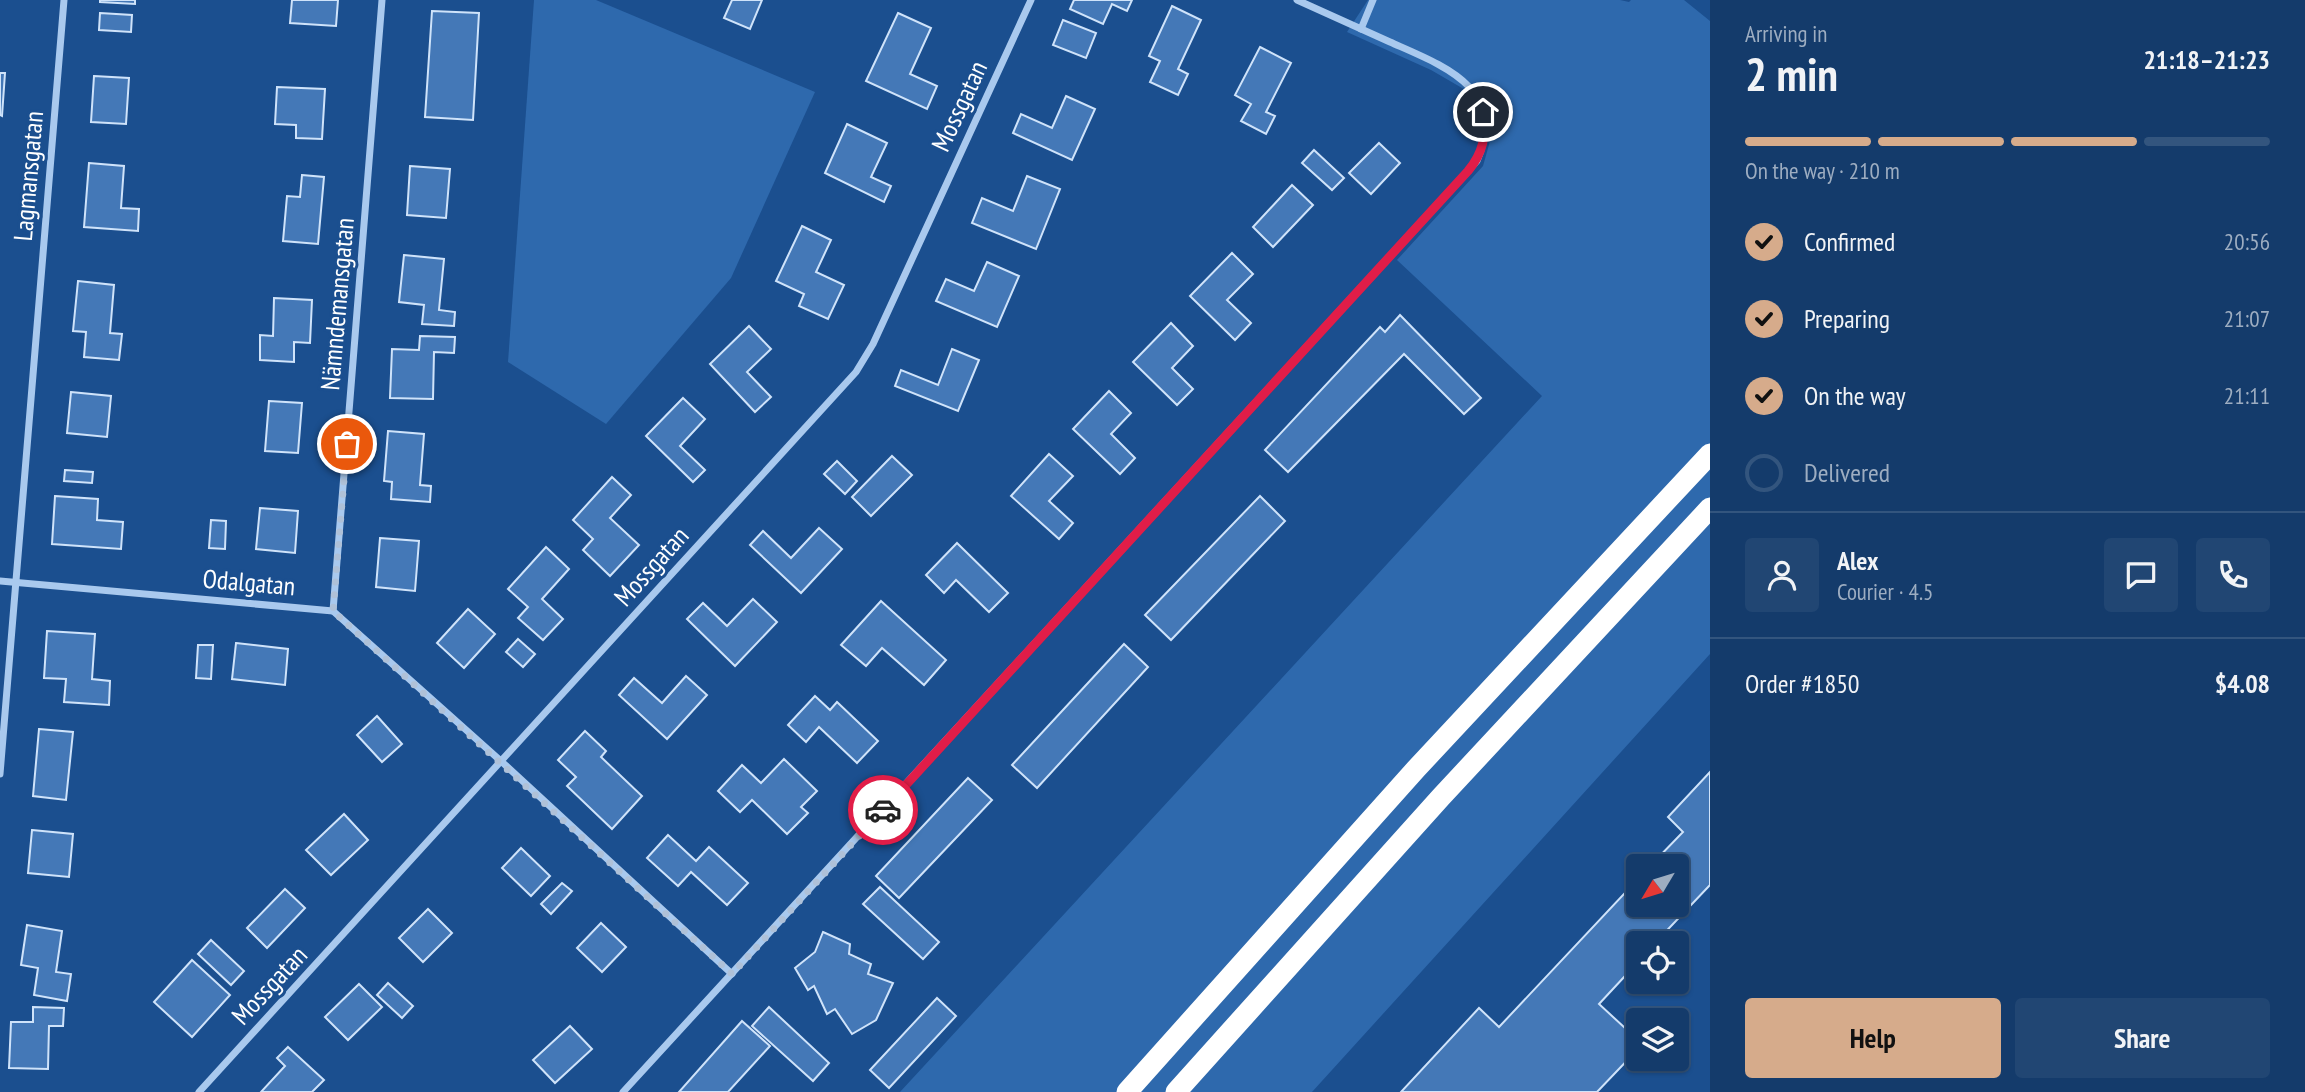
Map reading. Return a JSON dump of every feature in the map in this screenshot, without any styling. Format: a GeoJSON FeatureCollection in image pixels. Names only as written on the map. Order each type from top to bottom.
{"type":"FeatureCollection","features":[{"type":"Feature","properties":{"kind":"highway"},"geometry":{"type":"LineString","coordinates":[[1127,1092],[1416,769],[1710,454]]}},
{"type":"Feature","properties":{"kind":"highway"},"geometry":{"type":"LineString","coordinates":[[1176,1092],[1441,797],[1710,508]]}},
{"type":"Feature","properties":{"kind":"street","name":"Lagmansgatan"},"geometry":{"type":"LineString","coordinates":[[0,774],[64,0]]}},
{"type":"Feature","properties":{"kind":"street","name":"Nämndemansgatan"},"geometry":{"type":"LineString","coordinates":[[333,611],[382,0]]}},
{"type":"Feature","properties":{"kind":"street","name":"Mossgatan"},"geometry":{"type":"LineString","coordinates":[[199,1092],[502,762],[866,358],[1031,0]]}},
{"type":"Feature","properties":{"kind":"street"},"geometry":{"type":"LineString","coordinates":[[623,1092],[1477,161],[1486,130],[1477,96],[1468,83],[1444,66],[1297,0]]}},
{"type":"Feature","properties":{"kind":"street"},"geometry":{"type":"LineString","coordinates":[[1361,29],[1373,0]]}},
{"type":"Feature","properties":{"kind":"street","name":"Odalgatan"},"geometry":{"type":"LineString","coordinates":[[0,581],[333,611]]}},
{"type":"Feature","properties":{"kind":"street"},"geometry":{"type":"LineString","coordinates":[[333,611],[732,974]]}},
{"type":"Feature","properties":{"kind":"shaded area"},"geometry":{"type":"Polygon","coordinates":[[[534,0],[596,0],[815,92],[731,278],[606,424],[508,362],[534,0]]]}},
{"type":"Feature","properties":{"kind":"shaded area"},"geometry":{"type":"Polygon","coordinates":[[[1368,0],[1684,0],[1710,21],[1710,654],[1312,1092],[900,1092],[1542,396],[1397,260],[1483,166],[1492,134],[1481,99],[1431,70],[1347,32],[1368,0]]]}},
{"type":"Feature","properties":{"kind":"building"},"geometry":{"type":"Polygon","coordinates":[[[135,0],[135,4],[100,2],[135,0]]]}},
{"type":"Feature","properties":{"kind":"building"},"geometry":{"type":"Polygon","coordinates":[[[292,0],[338,0],[336,26],[290,23],[292,0]]]}},
{"type":"Feature","properties":{"kind":"building"},"geometry":{"type":"Polygon","coordinates":[[[732,0],[762,0],[750,29],[724,18],[732,0]]]}},
{"type":"Feature","properties":{"kind":"building"},"geometry":{"type":"Polygon","coordinates":[[[1074,0],[1132,0],[1127,11],[1112,4],[1103,24],[1070,9],[1074,0]]]}},
{"type":"Feature","properties":{"kind":"building"},"geometry":{"type":"Polygon","coordinates":[[[1172,6],[1201,20],[1178,69],[1188,74],[1178,95],[1150,82],[1160,61],[1149,56],[1172,6]]]}},
{"type":"Feature","properties":{"kind":"building"},"geometry":{"type":"Polygon","coordinates":[[[432,11],[479,13],[473,120],[425,117],[432,11]]]}},
{"type":"Feature","properties":{"kind":"building"},"geometry":{"type":"Polygon","coordinates":[[[100,13],[132,15],[131,32],[99,30],[100,13]]]}},
{"type":"Feature","properties":{"kind":"building"},"geometry":{"type":"Polygon","coordinates":[[[898,13],[931,28],[910,74],[937,86],[927,109],[866,81],[898,13]]]}},
{"type":"Feature","properties":{"kind":"building"},"geometry":{"type":"Polygon","coordinates":[[[1063,20],[1096,33],[1086,58],[1053,45],[1063,20]]]}},
{"type":"Feature","properties":{"kind":"building"},"geometry":{"type":"Polygon","coordinates":[[[1260,47],[1291,63],[1266,112],[1275,116],[1266,134],[1241,121],[1251,104],[1235,95],[1260,47]]]}},
{"type":"Feature","properties":{"kind":"building"},"geometry":{"type":"Polygon","coordinates":[[[0,73],[5,73],[2,116],[0,115],[0,73]]]}},
{"type":"Feature","properties":{"kind":"building"},"geometry":{"type":"Polygon","coordinates":[[[94,76],[129,78],[126,124],[91,122],[94,76]]]}},
{"type":"Feature","properties":{"kind":"building"},"geometry":{"type":"Polygon","coordinates":[[[277,87],[325,89],[322,139],[296,138],[296,125],[275,124],[277,87]]]}},
{"type":"Feature","properties":{"kind":"building"},"geometry":{"type":"Polygon","coordinates":[[[1066,96],[1095,109],[1072,160],[1013,133],[1021,114],[1052,128],[1066,96]]]}},
{"type":"Feature","properties":{"kind":"building"},"geometry":{"type":"Polygon","coordinates":[[[847,124],[887,143],[871,177],[891,186],[884,202],[825,173],[847,124]]]}},
{"type":"Feature","properties":{"kind":"building"},"geometry":{"type":"Polygon","coordinates":[[[1379,143],[1400,163],[1371,194],[1349,173],[1379,143]]]}},
{"type":"Feature","properties":{"kind":"building"},"geometry":{"type":"Polygon","coordinates":[[[1314,150],[1344,178],[1332,190],[1302,163],[1314,150]]]}},
{"type":"Feature","properties":{"kind":"building"},"geometry":{"type":"Polygon","coordinates":[[[89,163],[124,166],[121,208],[139,209],[138,231],[84,227],[89,163]]]}},
{"type":"Feature","properties":{"kind":"building"},"geometry":{"type":"Polygon","coordinates":[[[410,166],[450,169],[446,218],[407,215],[410,166]]]}},
{"type":"Feature","properties":{"kind":"building"},"geometry":{"type":"Polygon","coordinates":[[[302,175],[324,177],[318,244],[283,241],[287,196],[300,197],[302,175]]]}},
{"type":"Feature","properties":{"kind":"building"},"geometry":{"type":"Polygon","coordinates":[[[1027,176],[1060,189],[1036,249],[972,223],[982,198],[1013,211],[1027,176]]]}},
{"type":"Feature","properties":{"kind":"building"},"geometry":{"type":"Polygon","coordinates":[[[1292,185],[1313,205],[1273,247],[1253,227],[1292,185]]]}},
{"type":"Feature","properties":{"kind":"building"},"geometry":{"type":"Polygon","coordinates":[[[802,226],[831,240],[816,272],[844,285],[828,319],[799,306],[804,294],[776,281],[802,226]]]}},
{"type":"Feature","properties":{"kind":"building"},"geometry":{"type":"Polygon","coordinates":[[[1232,253],[1253,274],[1227,300],[1251,323],[1235,340],[1190,296],[1232,253]]]}},
{"type":"Feature","properties":{"kind":"building"},"geometry":{"type":"Polygon","coordinates":[[[404,255],[444,259],[439,310],[455,312],[454,326],[422,324],[424,305],[399,302],[404,255]]]}},
{"type":"Feature","properties":{"kind":"building"},"geometry":{"type":"Polygon","coordinates":[[[987,262],[1019,276],[997,327],[936,301],[946,279],[974,291],[987,262]]]}},
{"type":"Feature","properties":{"kind":"building"},"geometry":{"type":"Polygon","coordinates":[[[78,281],[114,285],[110,333],[122,334],[119,360],[84,357],[86,332],[73,331],[78,281]]]}},
{"type":"Feature","properties":{"kind":"building"},"geometry":{"type":"Polygon","coordinates":[[[274,298],[312,300],[310,343],[294,342],[294,362],[260,360],[260,335],[273,336],[274,298]]]}},
{"type":"Feature","properties":{"kind":"building"},"geometry":{"type":"Polygon","coordinates":[[[1400,315],[1481,398],[1464,414],[1404,354],[1288,472],[1265,450],[1380,327],[1385,332],[1400,315]]]}},
{"type":"Feature","properties":{"kind":"building"},"geometry":{"type":"Polygon","coordinates":[[[1171,323],[1193,346],[1172,368],[1193,389],[1177,405],[1133,362],[1171,323]]]}},
{"type":"Feature","properties":{"kind":"building"},"geometry":{"type":"Polygon","coordinates":[[[749,326],[771,349],[747,372],[771,397],[755,412],[710,364],[749,326]]]}},
{"type":"Feature","properties":{"kind":"building"},"geometry":{"type":"Polygon","coordinates":[[[420,336],[455,337],[454,353],[434,352],[433,399],[390,398],[392,349],[419,350],[420,336]]]}},
{"type":"Feature","properties":{"kind":"building"},"geometry":{"type":"Polygon","coordinates":[[[952,349],[979,360],[958,411],[895,386],[901,370],[938,385],[952,349]]]}},
{"type":"Feature","properties":{"kind":"building"},"geometry":{"type":"Polygon","coordinates":[[[1109,391],[1131,413],[1111,434],[1135,458],[1120,474],[1073,429],[1109,391]]]}},
{"type":"Feature","properties":{"kind":"building"},"geometry":{"type":"Polygon","coordinates":[[[71,392],[111,396],[107,437],[67,433],[71,392]]]}},
{"type":"Feature","properties":{"kind":"building"},"geometry":{"type":"Polygon","coordinates":[[[683,398],[705,419],[680,446],[705,470],[693,482],[646,436],[683,398]]]}},
{"type":"Feature","properties":{"kind":"building"},"geometry":{"type":"Polygon","coordinates":[[[269,401],[302,403],[298,453],[265,451],[269,401]]]}},
{"type":"Feature","properties":{"kind":"building"},"geometry":{"type":"Polygon","coordinates":[[[388,431],[424,434],[420,485],[431,486],[430,502],[391,499],[392,482],[384,481],[388,431]]]}},
{"type":"Feature","properties":{"kind":"building"},"geometry":{"type":"Polygon","coordinates":[[[1049,454],[1073,476],[1049,501],[1073,523],[1059,539],[1011,496],[1049,454]]]}},
{"type":"Feature","properties":{"kind":"building"},"geometry":{"type":"Polygon","coordinates":[[[892,456],[912,475],[871,516],[852,497],[892,456]]]}},
{"type":"Feature","properties":{"kind":"building"},"geometry":{"type":"Polygon","coordinates":[[[837,461],[857,481],[845,494],[824,474],[837,461]]]}},
{"type":"Feature","properties":{"kind":"building"},"geometry":{"type":"Polygon","coordinates":[[[65,470],[93,472],[92,483],[64,481],[65,470]]]}},
{"type":"Feature","properties":{"kind":"building"},"geometry":{"type":"Polygon","coordinates":[[[612,477],[631,495],[610,518],[639,545],[610,576],[583,550],[593,539],[573,520],[612,477]]]}},
{"type":"Feature","properties":{"kind":"building"},"geometry":{"type":"Polygon","coordinates":[[[55,496],[98,499],[97,520],[123,522],[121,549],[52,544],[55,496]]]}},
{"type":"Feature","properties":{"kind":"building"},"geometry":{"type":"Polygon","coordinates":[[[1260,496],[1285,521],[1171,640],[1145,615],[1260,496]]]}},
{"type":"Feature","properties":{"kind":"building"},"geometry":{"type":"Polygon","coordinates":[[[260,508],[298,511],[295,553],[256,549],[260,508]]]}},
{"type":"Feature","properties":{"kind":"building"},"geometry":{"type":"Polygon","coordinates":[[[211,520],[226,521],[225,549],[209,548],[211,520]]]}},
{"type":"Feature","properties":{"kind":"building"},"geometry":{"type":"Polygon","coordinates":[[[819,528],[842,549],[801,593],[750,545],[763,531],[791,558],[819,528]]]}},
{"type":"Feature","properties":{"kind":"building"},"geometry":{"type":"Polygon","coordinates":[[[380,538],[419,541],[415,591],[376,587],[380,538]]]}},
{"type":"Feature","properties":{"kind":"building"},"geometry":{"type":"Polygon","coordinates":[[[957,543],[1008,593],[989,612],[956,580],[944,593],[926,575],[957,543]]]}},
{"type":"Feature","properties":{"kind":"building"},"geometry":{"type":"Polygon","coordinates":[[[546,547],[569,569],[542,599],[563,619],[543,640],[518,618],[528,607],[508,589],[546,547]]]}},
{"type":"Feature","properties":{"kind":"building"},"geometry":{"type":"Polygon","coordinates":[[[753,599],[777,622],[735,666],[687,619],[703,603],[727,626],[753,599]]]}},
{"type":"Feature","properties":{"kind":"building"},"geometry":{"type":"Polygon","coordinates":[[[881,601],[946,660],[924,685],[882,648],[866,666],[841,645],[881,601]]]}},
{"type":"Feature","properties":{"kind":"building"},"geometry":{"type":"Polygon","coordinates":[[[468,609],[495,634],[464,668],[437,643],[468,609]]]}},
{"type":"Feature","properties":{"kind":"building"},"geometry":{"type":"Polygon","coordinates":[[[47,631],[95,634],[92,679],[110,681],[109,705],[64,702],[66,679],[44,678],[47,631]]]}},
{"type":"Feature","properties":{"kind":"building"},"geometry":{"type":"Polygon","coordinates":[[[518,639],[535,654],[523,667],[506,652],[518,639]]]}},
{"type":"Feature","properties":{"kind":"building"},"geometry":{"type":"Polygon","coordinates":[[[236,643],[288,649],[285,685],[232,679],[236,643]]]}},
{"type":"Feature","properties":{"kind":"building"},"geometry":{"type":"Polygon","coordinates":[[[1124,644],[1148,667],[1037,788],[1012,765],[1124,644]]]}},
{"type":"Feature","properties":{"kind":"building"},"geometry":{"type":"Polygon","coordinates":[[[198,645],[213,645],[211,679],[196,678],[198,645]]]}},
{"type":"Feature","properties":{"kind":"building"},"geometry":{"type":"Polygon","coordinates":[[[686,676],[707,695],[667,739],[619,695],[634,678],[662,703],[686,676]]]}},
{"type":"Feature","properties":{"kind":"building"},"geometry":{"type":"Polygon","coordinates":[[[815,696],[830,710],[837,702],[878,741],[857,763],[819,727],[806,742],[788,725],[815,696]]]}},
{"type":"Feature","properties":{"kind":"building"},"geometry":{"type":"Polygon","coordinates":[[[377,716],[402,744],[382,762],[357,735],[377,716]]]}},
{"type":"Feature","properties":{"kind":"building"},"geometry":{"type":"Polygon","coordinates":[[[39,729],[73,732],[66,800],[33,796],[39,729]]]}},
{"type":"Feature","properties":{"kind":"building"},"geometry":{"type":"Polygon","coordinates":[[[585,731],[606,751],[601,757],[642,796],[612,829],[567,786],[576,777],[558,760],[585,731]]]}},
{"type":"Feature","properties":{"kind":"building"},"geometry":{"type":"Polygon","coordinates":[[[784,759],[817,791],[801,807],[808,813],[787,834],[752,800],[740,812],[718,791],[742,765],[761,783],[784,759]]]}},
{"type":"Feature","properties":{"kind":"building"},"geometry":{"type":"Polygon","coordinates":[[[1710,772],[1710,885],[1689,907],[1689,854],[1662,854],[1683,832],[1668,817],[1710,772]]]}},
{"type":"Feature","properties":{"kind":"building"},"geometry":{"type":"Polygon","coordinates":[[[968,778],[992,800],[899,898],[876,876],[968,778]]]}},
{"type":"Feature","properties":{"kind":"building"},"geometry":{"type":"Polygon","coordinates":[[[344,814],[368,840],[331,875],[306,850],[344,814]]]}},
{"type":"Feature","properties":{"kind":"building"},"geometry":{"type":"Polygon","coordinates":[[[32,830],[73,834],[69,877],[28,873],[32,830]]]}},
{"type":"Feature","properties":{"kind":"building"},"geometry":{"type":"Polygon","coordinates":[[[668,835],[696,861],[709,847],[748,883],[727,905],[691,872],[678,886],[647,858],[668,835]]]}},
{"type":"Feature","properties":{"kind":"building"},"geometry":{"type":"Polygon","coordinates":[[[521,848],[550,876],[531,896],[502,868],[521,848]]]}},
{"type":"Feature","properties":{"kind":"building"},"geometry":{"type":"Polygon","coordinates":[[[562,883],[572,891],[551,914],[541,904],[562,883]]]}},
{"type":"Feature","properties":{"kind":"building"},"geometry":{"type":"Polygon","coordinates":[[[880,887],[939,942],[923,959],[863,904],[880,887]]]}},
{"type":"Feature","properties":{"kind":"building"},"geometry":{"type":"Polygon","coordinates":[[[285,889],[305,908],[267,948],[247,928],[285,889]]]}},
{"type":"Feature","properties":{"kind":"building"},"geometry":{"type":"Polygon","coordinates":[[[1626,892],[1626,917],[1680,917],[1666,931],[1626,931],[1626,975],[1599,1004],[1626,1029],[1626,1062],[1597,1092],[1401,1092],[1479,1008],[1499,1027],[1626,892]]]}},
{"type":"Feature","properties":{"kind":"building"},"geometry":{"type":"Polygon","coordinates":[[[428,909],[452,933],[423,962],[399,938],[428,909]]]}},
{"type":"Feature","properties":{"kind":"building"},"geometry":{"type":"Polygon","coordinates":[[[601,923],[626,947],[602,972],[577,948],[601,923]]]}},
{"type":"Feature","properties":{"kind":"building"},"geometry":{"type":"Polygon","coordinates":[[[27,925],[62,931],[56,972],[71,974],[67,1001],[34,995],[38,968],[21,965],[27,925]]]}},
{"type":"Feature","properties":{"kind":"building"},"geometry":{"type":"Polygon","coordinates":[[[823,932],[850,944],[849,954],[871,964],[868,974],[893,983],[876,1020],[852,1034],[835,1009],[827,1014],[814,986],[808,990],[795,968],[815,952],[823,932]]]}},
{"type":"Feature","properties":{"kind":"building"},"geometry":{"type":"Polygon","coordinates":[[[211,940],[244,971],[231,985],[198,954],[211,940]]]}},
{"type":"Feature","properties":{"kind":"building"},"geometry":{"type":"Polygon","coordinates":[[[192,960],[230,995],[192,1037],[154,1002],[192,960]]]}},
{"type":"Feature","properties":{"kind":"building"},"geometry":{"type":"Polygon","coordinates":[[[388,983],[413,1006],[402,1018],[377,995],[388,983]]]}},
{"type":"Feature","properties":{"kind":"building"},"geometry":{"type":"Polygon","coordinates":[[[359,984],[382,1007],[348,1040],[325,1017],[359,984]]]}},
{"type":"Feature","properties":{"kind":"building"},"geometry":{"type":"Polygon","coordinates":[[[937,998],[956,1016],[889,1088],[870,1070],[937,998]]]}},
{"type":"Feature","properties":{"kind":"building"},"geometry":{"type":"Polygon","coordinates":[[[33,1007],[64,1008],[63,1026],[49,1026],[48,1069],[9,1068],[11,1022],[33,1022],[33,1007]]]}},
{"type":"Feature","properties":{"kind":"building"},"geometry":{"type":"Polygon","coordinates":[[[769,1007],[829,1063],[813,1081],[752,1026],[769,1007]]]}},
{"type":"Feature","properties":{"kind":"building"},"geometry":{"type":"Polygon","coordinates":[[[742,1021],[770,1046],[728,1092],[679,1092],[742,1021]]]}},
{"type":"Feature","properties":{"kind":"building"},"geometry":{"type":"Polygon","coordinates":[[[570,1026],[592,1049],[555,1083],[533,1060],[570,1026]]]}},
{"type":"Feature","properties":{"kind":"building"},"geometry":{"type":"Polygon","coordinates":[[[288,1047],[324,1080],[312,1092],[261,1092],[285,1066],[277,1058],[288,1047]]]}},
{"type":"Feature","properties":{"kind":"way so far"},"geometry":{"type":"LineString","coordinates":[[347,444],[333,611],[732,974],[883,810]]}},
{"type":"Feature","properties":{"kind":"route"},"geometry":{"type":"LineString","coordinates":[[883,810],[1477,161],[1486,130],[1483,112]]}}]}
